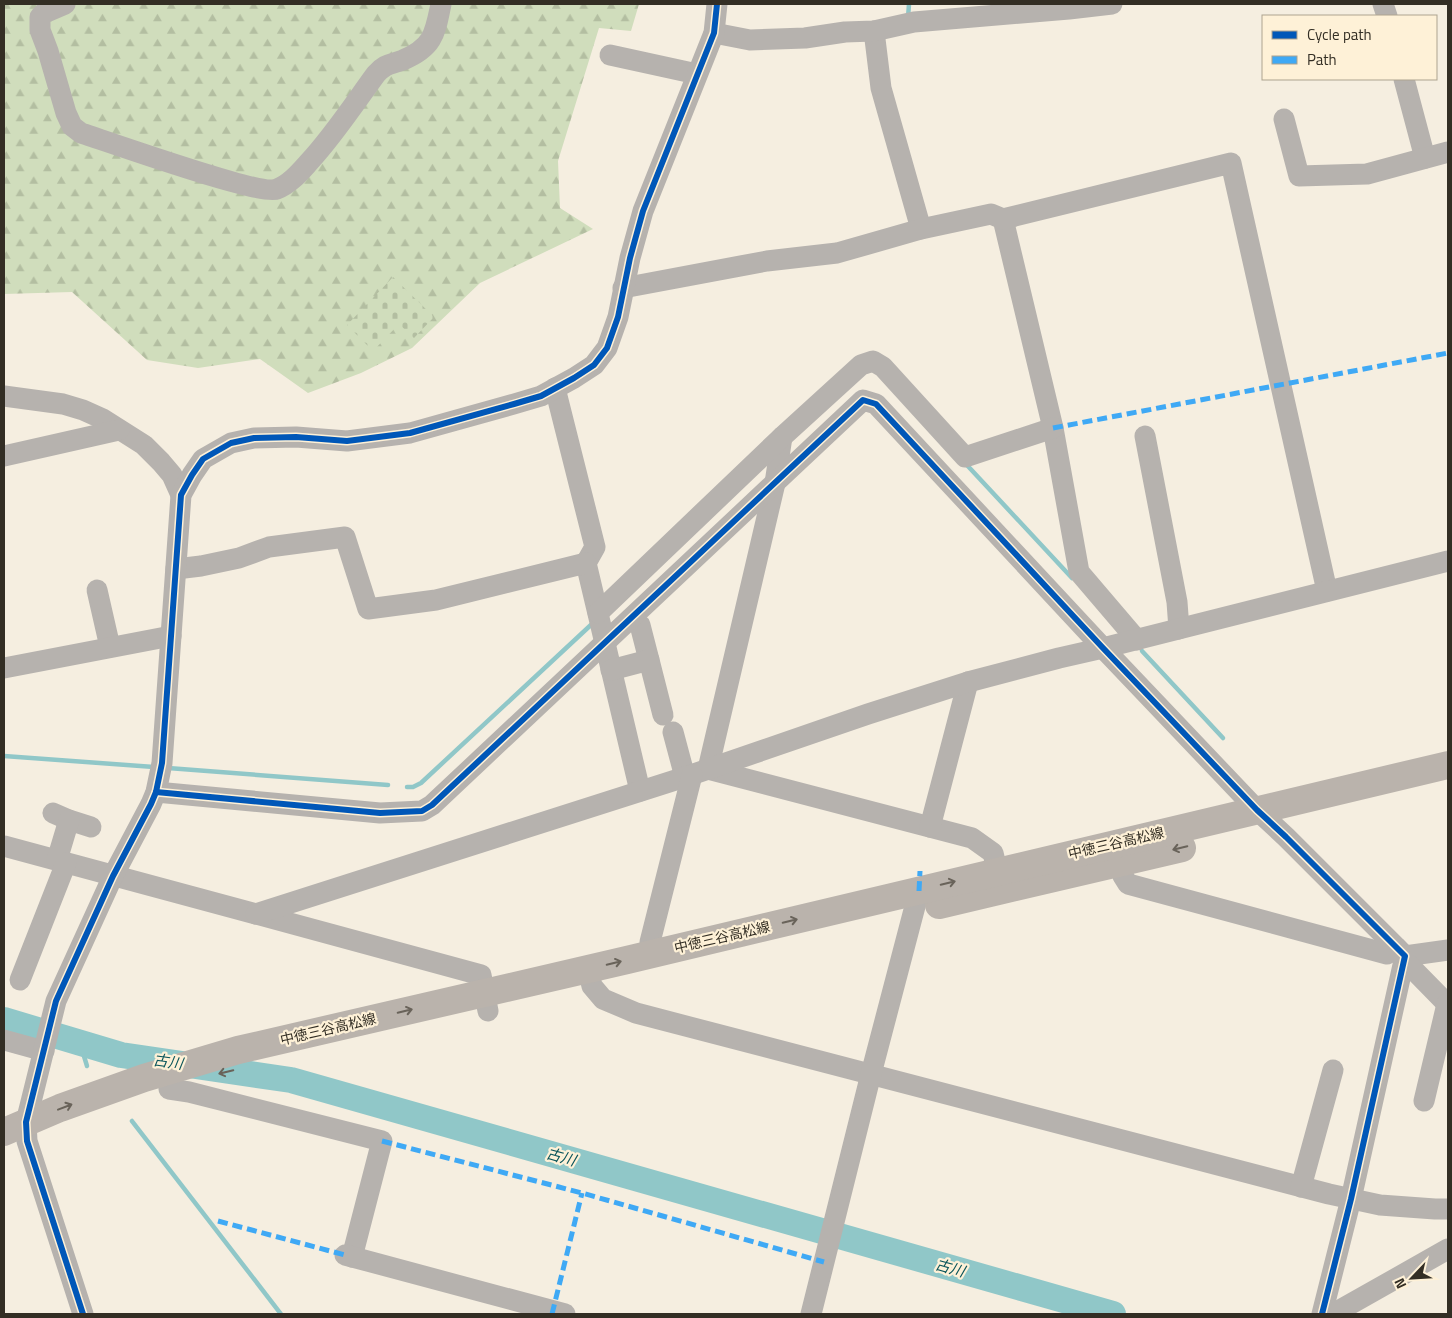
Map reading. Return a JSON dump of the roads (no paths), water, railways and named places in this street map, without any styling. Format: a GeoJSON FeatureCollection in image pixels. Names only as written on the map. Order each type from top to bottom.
{"type":"FeatureCollection","features":[{"type":"Feature","properties":{"kind":"main road","name":"中徳三谷高松線"},"geometry":{"type":"LineString","coordinates":[[1266,818],[1448,765]]}},
{"type":"Feature","properties":{"kind":"main road","name":"中徳三谷高松線"},"geometry":{"type":"LineString","coordinates":[[15,1137],[63,1126],[172,1088],[486,1002],[1266,818],[1448,784]]}},
{"type":"Feature","properties":{"kind":"main road","name":"中徳三谷高松線"},"geometry":{"type":"LineString","coordinates":[[590,977],[653,954],[916,901]]}},
{"type":"Feature","properties":{"kind":"main road","name":"中徳三谷高松線"},"geometry":{"type":"LineString","coordinates":[[15,1137],[60,1108],[144,1078],[238,1050],[486,1002]]}},
{"type":"Feature","properties":{"kind":"street"},"geometry":{"type":"LineString","coordinates":[[65,4],[44,13],[40,17],[40,30],[48,50],[66,113],[72,126],[81,133],[235,183],[264,190],[275,190],[286,185],[328,142],[383,66],[418,52],[430,42],[436,28],[441,4]]}},
{"type":"Feature","properties":{"kind":"street"},"geometry":{"type":"LineString","coordinates":[[82,1314],[15,1137],[44,1047],[56,1001],[113,876],[156,792],[162,763],[181,495],[203,459],[231,443],[254,438],[296,437],[347,441],[410,433],[541,396],[594,365],[607,348],[618,317],[623,288],[643,211],[714,33],[717,4]]}},
{"type":"Feature","properties":{"kind":"street"},"geometry":{"type":"LineString","coordinates":[[714,33],[750,40],[805,38],[845,32],[874,31],[914,13],[1069,10],[1112,4]]}},
{"type":"Feature","properties":{"kind":"street"},"geometry":{"type":"LineString","coordinates":[[874,31],[880,88],[921,229]]}},
{"type":"Feature","properties":{"kind":"street"},"geometry":{"type":"LineString","coordinates":[[610,55],[697,74]]}},
{"type":"Feature","properties":{"kind":"street"},"geometry":{"type":"LineString","coordinates":[[1404,80],[1425,158]]}},
{"type":"Feature","properties":{"kind":"street"},"geometry":{"type":"LineString","coordinates":[[1284,119],[1298,176],[1367,174],[1448,152]]}},
{"type":"Feature","properties":{"kind":"street"},"geometry":{"type":"LineString","coordinates":[[623,288],[767,261],[837,253],[921,229],[991,214],[1003,219],[1231,163],[1328,591]]}},
{"type":"Feature","properties":{"kind":"street"},"geometry":{"type":"LineString","coordinates":[[1003,219],[1054,428],[1079,572],[1137,640]]}},
{"type":"Feature","properties":{"kind":"street"},"geometry":{"type":"LineString","coordinates":[[598,613],[861,364],[873,361],[883,367],[965,457],[1054,428]]}},
{"type":"Feature","properties":{"kind":"street"},"geometry":{"type":"LineString","coordinates":[[555,388],[595,547],[586,563],[640,791]]}},
{"type":"Feature","properties":{"kind":"street"},"geometry":{"type":"LineString","coordinates":[[4,396],[63,404],[103,419],[144,445],[172,475],[181,495]]}},
{"type":"Feature","properties":{"kind":"street"},"geometry":{"type":"LineString","coordinates":[[156,792],[380,813],[422,811],[432,805],[863,400],[876,404],[1103,648],[1448,1004],[1424,1102]]}},
{"type":"Feature","properties":{"kind":"street"},"geometry":{"type":"LineString","coordinates":[[4,456],[119,430]]}},
{"type":"Feature","properties":{"kind":"street"},"geometry":{"type":"LineString","coordinates":[[1145,436],[1177,602],[1179,629]]}},
{"type":"Feature","properties":{"kind":"street"},"geometry":{"type":"LineString","coordinates":[[653,954],[650,942],[775,483],[782,437]]}},
{"type":"Feature","properties":{"kind":"street"},"geometry":{"type":"LineString","coordinates":[[176,569],[202,566],[239,558],[269,547],[345,537],[368,609],[436,600],[586,563]]}},
{"type":"Feature","properties":{"kind":"street"},"geometry":{"type":"LineString","coordinates":[[256,914],[695,774],[868,714],[968,682],[1448,561]]}},
{"type":"Feature","properties":{"kind":"street"},"geometry":{"type":"LineString","coordinates":[[97,590],[110,647]]}},
{"type":"Feature","properties":{"kind":"street"},"geometry":{"type":"LineString","coordinates":[[640,625],[668,724],[695,774],[972,838],[993,853],[1000,880]]}},
{"type":"Feature","properties":{"kind":"street"},"geometry":{"type":"LineString","coordinates":[[4,668],[171,636]]}},
{"type":"Feature","properties":{"kind":"street"},"geometry":{"type":"LineString","coordinates":[[611,670],[650,660]]}},
{"type":"Feature","properties":{"kind":"street"},"geometry":{"type":"LineString","coordinates":[[930,827],[968,682]]}},
{"type":"Feature","properties":{"kind":"street"},"geometry":{"type":"LineString","coordinates":[[20,980],[61,862],[61,817],[91,827]]}},
{"type":"Feature","properties":{"kind":"street"},"geometry":{"type":"LineString","coordinates":[[4,846],[480,975],[486,1002]]}},
{"type":"Feature","properties":{"kind":"street"},"geometry":{"type":"LineString","coordinates":[[1116,853],[1123,876],[1128,884],[1387,954],[1402,955],[1448,950]]}},
{"type":"Feature","properties":{"kind":"street"},"geometry":{"type":"LineString","coordinates":[[811,1314],[916,901]]}},
{"type":"Feature","properties":{"kind":"street"},"geometry":{"type":"LineString","coordinates":[[1327,1310],[1402,955]]}},
{"type":"Feature","properties":{"kind":"street"},"geometry":{"type":"LineString","coordinates":[[590,977],[602,999],[636,1012],[1301,1187],[1380,1206],[1448,1209]]}},
{"type":"Feature","properties":{"kind":"street"},"geometry":{"type":"LineString","coordinates":[[4,1040],[44,1047]]}},
{"type":"Feature","properties":{"kind":"street"},"geometry":{"type":"LineString","coordinates":[[1301,1187],[1333,1070]]}},
{"type":"Feature","properties":{"kind":"street"},"geometry":{"type":"LineString","coordinates":[[172,1088],[382,1141],[349,1256],[565,1314]]}},
{"type":"Feature","properties":{"kind":"street"},"geometry":{"type":"LineString","coordinates":[[1327,1310],[1448,1250]]}},
{"type":"Feature","properties":{"kind":"waterway"},"geometry":{"type":"LineString","coordinates":[[908,18],[909,4]]}},
{"type":"Feature","properties":{"kind":"waterway"},"geometry":{"type":"LineString","coordinates":[[965,463],[1072,578]]}},
{"type":"Feature","properties":{"kind":"waterway"},"geometry":{"type":"LineString","coordinates":[[407,787],[413,787],[421,783],[593,623]]}},
{"type":"Feature","properties":{"kind":"waterway"},"geometry":{"type":"LineString","coordinates":[[1142,651],[1223,738]]}},
{"type":"Feature","properties":{"kind":"waterway"},"geometry":{"type":"LineString","coordinates":[[4,756],[154,767]]}},
{"type":"Feature","properties":{"kind":"waterway"},"geometry":{"type":"LineString","coordinates":[[168,768],[388,785]]}},
{"type":"Feature","properties":{"kind":"waterway","name":"古川"},"geometry":{"type":"LineString","coordinates":[[4,1020],[121,1055],[291,1080],[1113,1314]]}},
{"type":"Feature","properties":{"kind":"waterway"},"geometry":{"type":"LineString","coordinates":[[80,1043],[87,1066]]}},
{"type":"Feature","properties":{"kind":"waterway"},"geometry":{"type":"LineString","coordinates":[[132,1121],[281,1314]]}}]}
